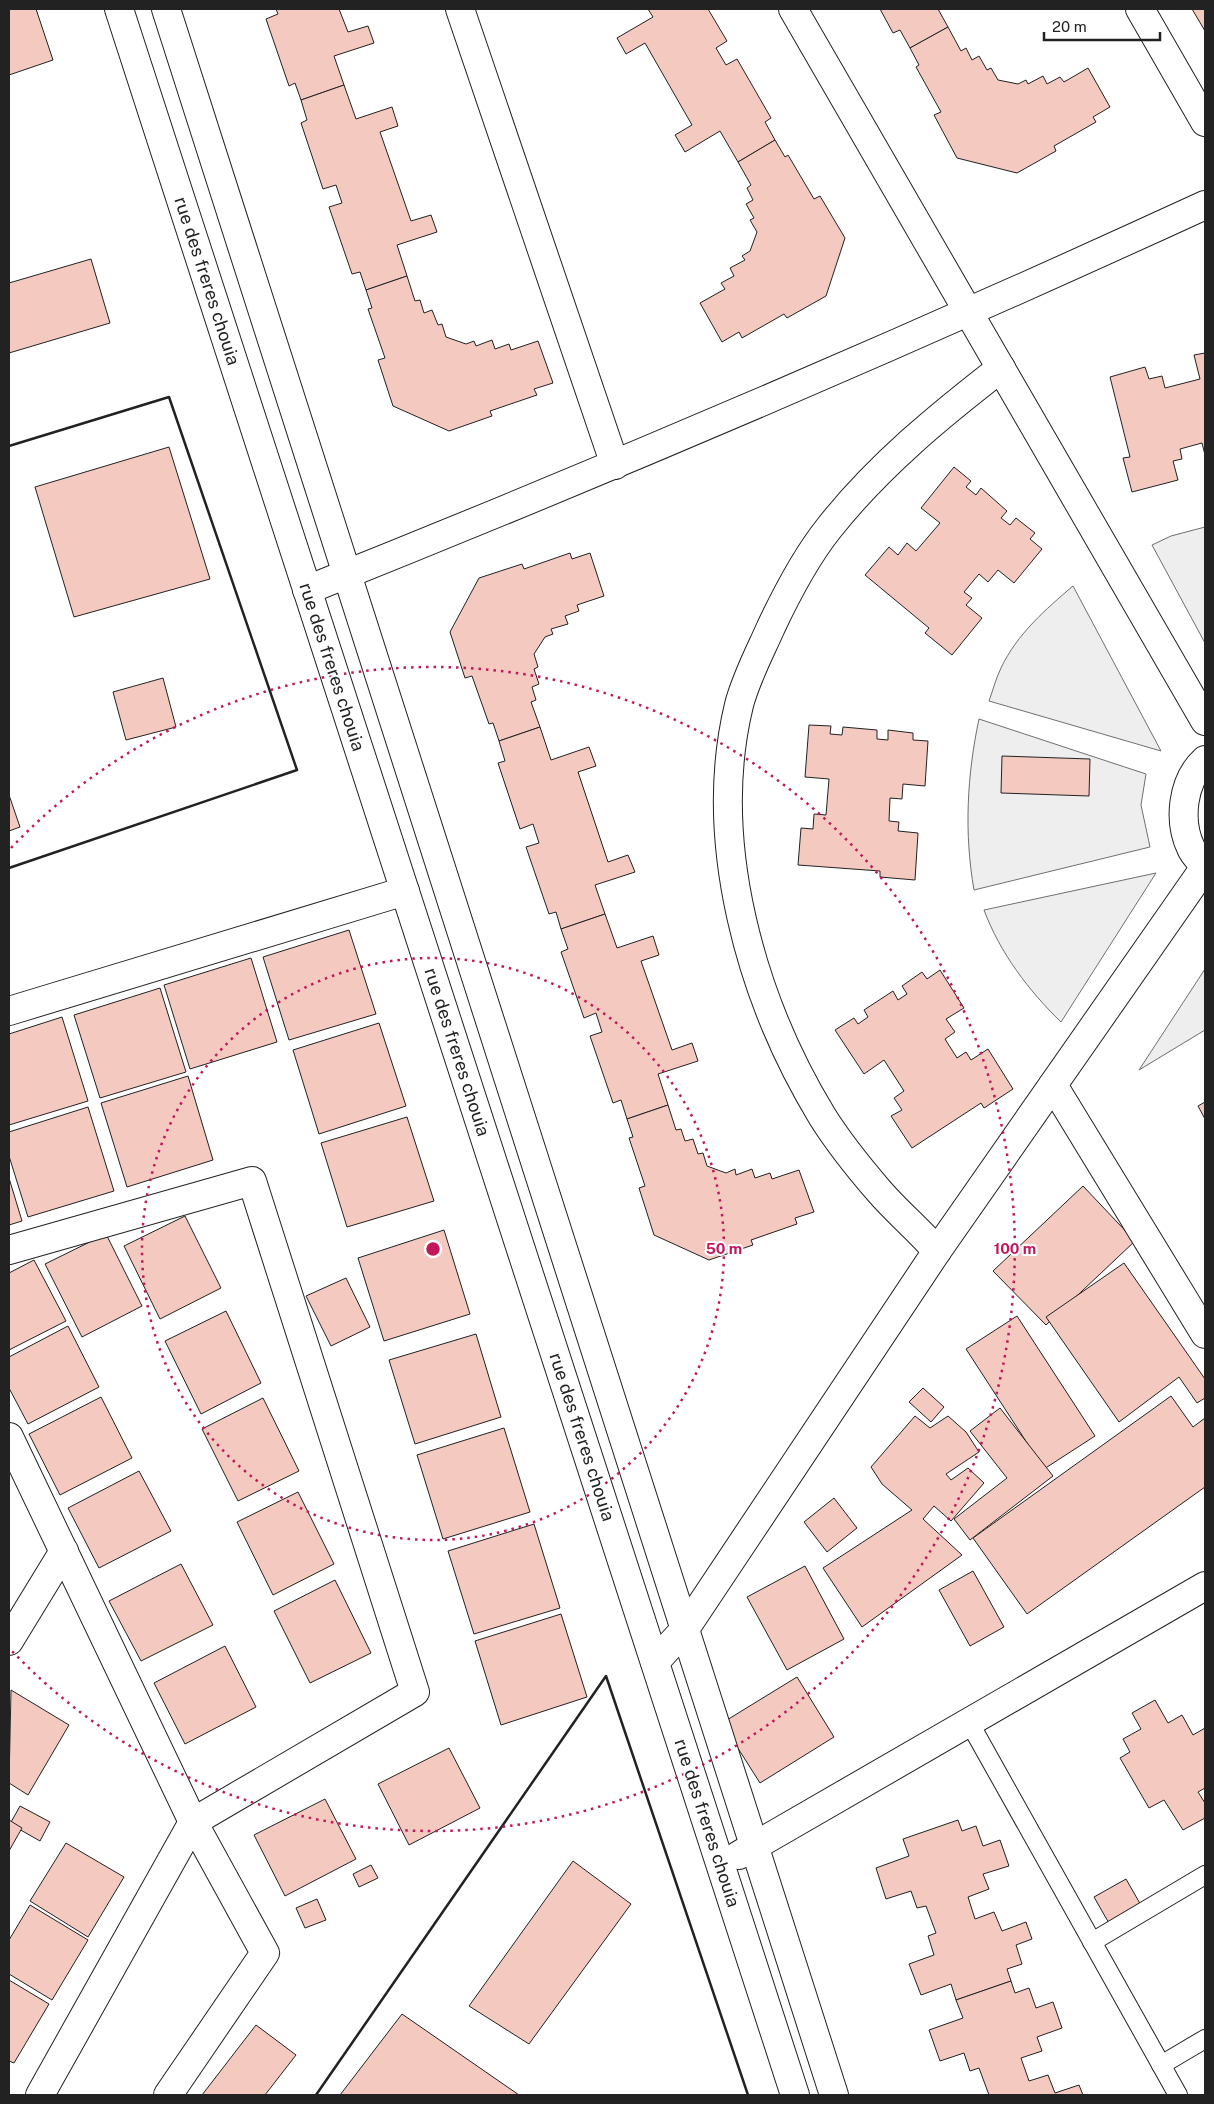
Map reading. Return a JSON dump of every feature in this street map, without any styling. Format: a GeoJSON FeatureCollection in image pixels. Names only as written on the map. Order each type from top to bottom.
{"type":"FeatureCollection","features":[{"type":"Feature","properties":{"kind":"street","name":"rue des freres chouia"},"geometry":{"type":"LineString","coordinates":[[119,9],[795,2095]]}},
{"type":"Feature","properties":{"kind":"street"},"geometry":{"type":"LineString","coordinates":[[166,9],[834,2095]]}},
{"type":"Feature","properties":{"kind":"street"},"geometry":{"type":"LineString","coordinates":[[460,9],[615,465]]}},
{"type":"Feature","properties":{"kind":"street"},"geometry":{"type":"LineString","coordinates":[[793,9],[1205,721]]}},
{"type":"Feature","properties":{"kind":"street"},"geometry":{"type":"LineString","coordinates":[[1140,9],[1205,122]]}},
{"type":"Feature","properties":{"kind":"street"},"geometry":{"type":"LineString","coordinates":[[307,590],[615,465],[970,312],[1205,205]]}},
{"type":"Feature","properties":{"kind":"street"},"geometry":{"type":"LineString","coordinates":[[937,1251],[915,1226],[880,1192],[823,1117],[788,1050],[749,952],[730,857],[730,753],[740,703],[760,653],[788,590],[828,529],[890,460],[943,412],[1001,368]]}},
{"type":"Feature","properties":{"kind":"street"},"geometry":{"type":"LineString","coordinates":[[655,1662],[685,1629],[937,1251],[1205,867],[1191,848],[1184,826],[1184,803],[1190,781],[1205,760]]}},
{"type":"Feature","properties":{"kind":"street"},"geometry":{"type":"LineString","coordinates":[[9,1012],[405,891]]}},
{"type":"Feature","properties":{"kind":"street"},"geometry":{"type":"LineString","coordinates":[[1053,1085],[1201,1317]]}},
{"type":"Feature","properties":{"kind":"street"},"geometry":{"type":"LineString","coordinates":[[9,1250],[252,1181],[415,1692],[193,1822],[40,2095]]}},
{"type":"Feature","properties":{"kind":"street"},"geometry":{"type":"LineString","coordinates":[[9,1437],[193,1822],[265,1953],[168,2095]]}},
{"type":"Feature","properties":{"kind":"street"},"geometry":{"type":"LineString","coordinates":[[9,1640],[64,1551]]}},
{"type":"Feature","properties":{"kind":"street"},"geometry":{"type":"LineString","coordinates":[[721,1865],[1205,1586]]}},
{"type":"Feature","properties":{"kind":"lane"},"geometry":{"type":"LineString","coordinates":[[969,1722],[1178,2095]]}},
{"type":"Feature","properties":{"kind":"lane"},"geometry":{"type":"LineString","coordinates":[[1092,1942],[1205,1875]]}},
{"type":"Feature","properties":{"kind":"lane"},"geometry":{"type":"LineString","coordinates":[[1161,2065],[1205,2039]]}},
{"type":"Feature","properties":{"kind":"shaded area"},"geometry":{"type":"Polygon","coordinates":[[[1205,527],[1205,643],[1152,545],[1171,536],[1205,527]]]}},
{"type":"Feature","properties":{"kind":"shaded area"},"geometry":{"type":"Polygon","coordinates":[[[1073,586],[1161,751],[989,701],[999,672],[1015,644],[1043,613],[1073,586]]]}},
{"type":"Feature","properties":{"kind":"shaded area"},"geometry":{"type":"Polygon","coordinates":[[[979,719],[1146,774],[1141,805],[1150,847],[974,890],[969,847],[968,804],[972,761],[979,719]]]}},
{"type":"Feature","properties":{"kind":"shaded area"},"geometry":{"type":"Polygon","coordinates":[[[1156,873],[1061,1022],[1016,970],[998,941],[984,910],[1156,873]]]}},
{"type":"Feature","properties":{"kind":"shaded area"},"geometry":{"type":"Polygon","coordinates":[[[1205,969],[1205,1030],[1139,1070],[1205,969]]]}},
{"type":"Feature","properties":{"kind":"building"},"geometry":{"type":"Polygon","coordinates":[[[9,9],[36,9],[53,60],[9,75],[9,9]]]}},
{"type":"Feature","properties":{"kind":"building"},"geometry":{"type":"Polygon","coordinates":[[[276,9],[339,9],[348,32],[368,26],[374,43],[334,56],[344,85],[301,100],[295,83],[289,86],[266,19],[278,14],[276,9]]]}},
{"type":"Feature","properties":{"kind":"building"},"geometry":{"type":"Polygon","coordinates":[[[648,9],[708,9],[727,41],[716,48],[726,65],[737,59],[771,118],[765,122],[775,140],[738,162],[720,131],[685,152],[675,135],[692,125],[645,43],[626,54],[617,38],[653,17],[648,9]]]}},
{"type":"Feature","properties":{"kind":"building"},"geometry":{"type":"Polygon","coordinates":[[[880,9],[938,9],[948,27],[910,48],[900,30],[893,33],[880,9]]]}},
{"type":"Feature","properties":{"kind":"building"},"geometry":{"type":"Polygon","coordinates":[[[1192,9],[1205,9],[1205,31],[1192,9]]]}},
{"type":"Feature","properties":{"kind":"building"},"geometry":{"type":"Polygon","coordinates":[[[948,27],[961,51],[966,48],[972,60],[979,56],[987,70],[991,68],[998,80],[1018,84],[1026,80],[1028,84],[1043,76],[1047,84],[1060,77],[1064,82],[1088,68],[1110,107],[1093,117],[1096,122],[1054,146],[1056,151],[1017,173],[957,158],[934,115],[941,112],[916,67],[919,65],[910,48],[948,27]]]}},
{"type":"Feature","properties":{"kind":"building"},"geometry":{"type":"Polygon","coordinates":[[[344,85],[356,119],[392,107],[398,126],[380,132],[411,221],[431,215],[437,232],[397,245],[407,276],[366,290],[360,272],[352,274],[329,207],[342,203],[336,185],[323,189],[301,123],[307,120],[301,100],[344,85]]]}},
{"type":"Feature","properties":{"kind":"building"},"geometry":{"type":"Polygon","coordinates":[[[775,140],[785,157],[788,155],[814,199],[820,196],[845,238],[826,296],[787,318],[784,314],[742,338],[739,332],[722,342],[700,303],[725,289],[721,283],[734,276],[730,268],[745,260],[742,256],[750,251],[757,232],[750,220],[754,218],[746,204],[753,200],[747,188],[751,185],[738,162],[775,140]]]}},
{"type":"Feature","properties":{"kind":"building"},"geometry":{"type":"Polygon","coordinates":[[[91,259],[110,323],[9,353],[9,283],[91,259]]]}},
{"type":"Feature","properties":{"kind":"building"},"geometry":{"type":"Polygon","coordinates":[[[407,276],[415,301],[420,300],[424,313],[432,310],[438,325],[442,324],[446,337],[466,344],[474,341],[476,346],[492,340],[495,349],[509,344],[511,350],[538,341],[553,383],[534,389],[537,395],[490,411],[492,416],[449,431],[393,406],[378,360],[385,358],[368,309],[372,308],[366,290],[407,276]]]}},
{"type":"Feature","properties":{"kind":"building"},"geometry":{"type":"Polygon","coordinates":[[[1205,353],[1205,455],[1202,443],[1180,449],[1182,459],[1173,461],[1178,480],[1132,492],[1123,458],[1130,457],[1110,377],[1145,367],[1149,379],[1162,376],[1165,388],[1200,379],[1194,355],[1205,353]]]}},
{"type":"Feature","properties":{"kind":"building"},"geometry":{"type":"Polygon","coordinates":[[[169,447],[210,579],[74,617],[35,487],[169,447]]]}},
{"type":"Feature","properties":{"kind":"building"},"geometry":{"type":"Polygon","coordinates":[[[954,467],[971,481],[966,487],[976,495],[981,488],[1007,511],[1001,518],[1010,525],[1016,518],[1035,533],[1030,539],[1042,549],[1014,583],[998,570],[988,582],[979,574],[964,592],[972,598],[966,605],[982,618],[952,655],[925,633],[929,628],[865,575],[889,547],[898,555],[907,543],[916,551],[940,523],[921,508],[954,467]]]}},
{"type":"Feature","properties":{"kind":"building"},"geometry":{"type":"Polygon","coordinates":[[[570,553],[572,559],[590,553],[604,596],[577,605],[579,611],[565,616],[568,624],[551,629],[553,634],[545,637],[534,654],[538,667],[534,669],[539,684],[532,687],[536,700],[531,702],[540,727],[499,741],[493,723],[489,724],[472,676],[465,678],[450,632],[479,578],[522,564],[524,569],[570,553]]]}},
{"type":"Feature","properties":{"kind":"building"},"geometry":{"type":"Polygon","coordinates":[[[163,678],[176,727],[126,740],[113,692],[163,678]]]}},
{"type":"Feature","properties":{"kind":"building"},"geometry":{"type":"Polygon","coordinates":[[[809,725],[831,726],[830,734],[842,735],[843,727],[877,730],[877,739],[888,740],[888,730],[913,733],[913,740],[928,741],[925,786],[903,784],[902,799],[890,798],[889,821],[899,822],[898,831],[918,833],[915,880],[880,877],[880,871],[798,865],[801,828],[813,829],[814,814],[826,815],[829,779],[805,777],[809,725]]]}},
{"type":"Feature","properties":{"kind":"building"},"geometry":{"type":"Polygon","coordinates":[[[540,727],[551,760],[589,747],[596,766],[578,772],[608,862],[628,855],[635,872],[595,885],[605,914],[561,929],[556,912],[549,914],[526,847],[539,843],[533,824],[520,829],[498,763],[505,761],[499,741],[540,727]]]}},
{"type":"Feature","properties":{"kind":"building"},"geometry":{"type":"Polygon","coordinates":[[[1002,756],[1090,759],[1089,796],[1001,793],[1002,756]]]}},
{"type":"Feature","properties":{"kind":"building"},"geometry":{"type":"Polygon","coordinates":[[[9,795],[20,827],[9,831],[9,795]]]}},
{"type":"Feature","properties":{"kind":"building"},"geometry":{"type":"Polygon","coordinates":[[[605,914],[617,948],[653,936],[659,955],[641,961],[672,1050],[692,1043],[698,1061],[658,1074],[668,1105],[627,1119],[621,1100],[613,1103],[590,1036],[602,1032],[596,1013],[584,1018],[561,952],[568,949],[561,929],[605,914]]]}},
{"type":"Feature","properties":{"kind":"building"},"geometry":{"type":"Polygon","coordinates":[[[349,930],[376,1014],[289,1040],[263,957],[349,930]]]}},
{"type":"Feature","properties":{"kind":"building"},"geometry":{"type":"Polygon","coordinates":[[[251,958],[277,1042],[190,1069],[164,985],[251,958]]]}},
{"type":"Feature","properties":{"kind":"building"},"geometry":{"type":"Polygon","coordinates":[[[940,970],[964,1008],[946,1019],[955,1032],[945,1039],[957,1058],[966,1052],[971,1060],[988,1049],[1013,1089],[984,1108],[981,1103],[912,1148],[891,1116],[902,1110],[894,1098],[904,1091],[884,1060],[864,1074],[835,1030],[854,1018],[858,1024],[868,1017],[864,1010],[893,991],[898,1000],[907,994],[902,986],[922,972],[927,979],[940,970]]]}},
{"type":"Feature","properties":{"kind":"building"},"geometry":{"type":"Polygon","coordinates":[[[160,988],[186,1072],[100,1098],[74,1015],[160,988]]]}},
{"type":"Feature","properties":{"kind":"building"},"geometry":{"type":"Polygon","coordinates":[[[62,1017],[88,1101],[9,1125],[9,1034],[62,1017]]]}},
{"type":"Feature","properties":{"kind":"building"},"geometry":{"type":"Polygon","coordinates":[[[379,1023],[406,1106],[319,1134],[293,1050],[379,1023]]]}},
{"type":"Feature","properties":{"kind":"building"},"geometry":{"type":"Polygon","coordinates":[[[188,1076],[213,1160],[127,1187],[101,1103],[188,1076]]]}},
{"type":"Feature","properties":{"kind":"building"},"geometry":{"type":"Polygon","coordinates":[[[1205,1102],[1205,1119],[1198,1106],[1205,1102]]]}},
{"type":"Feature","properties":{"kind":"building"},"geometry":{"type":"Polygon","coordinates":[[[668,1105],[676,1130],[681,1129],[685,1141],[693,1139],[698,1154],[703,1153],[707,1166],[726,1173],[735,1169],[736,1175],[752,1169],[755,1178],[770,1173],[772,1179],[799,1170],[814,1212],[795,1218],[797,1224],[751,1240],[753,1245],[709,1260],[654,1235],[639,1188],[645,1186],[629,1138],[633,1137],[627,1119],[668,1105]]]}},
{"type":"Feature","properties":{"kind":"building"},"geometry":{"type":"Polygon","coordinates":[[[88,1107],[114,1191],[28,1217],[9,1156],[9,1132],[88,1107]]]}},
{"type":"Feature","properties":{"kind":"building"},"geometry":{"type":"Polygon","coordinates":[[[407,1117],[434,1201],[347,1227],[321,1143],[407,1117]]]}},
{"type":"Feature","properties":{"kind":"building"},"geometry":{"type":"Polygon","coordinates":[[[9,1178],[22,1221],[9,1225],[9,1178]]]}},
{"type":"Feature","properties":{"kind":"building"},"geometry":{"type":"Polygon","coordinates":[[[1083,1186],[1135,1241],[1046,1325],[993,1271],[1083,1186]]]}},
{"type":"Feature","properties":{"kind":"building"},"geometry":{"type":"Polygon","coordinates":[[[185,1216],[221,1288],[160,1319],[124,1246],[185,1216]]]}},
{"type":"Feature","properties":{"kind":"building"},"geometry":{"type":"Polygon","coordinates":[[[444,1230],[470,1314],[384,1341],[358,1258],[444,1230]]]}},
{"type":"Feature","properties":{"kind":"building"},"geometry":{"type":"Polygon","coordinates":[[[106,1234],[142,1306],[82,1337],[45,1264],[106,1234]]]}},
{"type":"Feature","properties":{"kind":"building"},"geometry":{"type":"Polygon","coordinates":[[[34,1260],[66,1321],[9,1350],[9,1273],[34,1260]]]}},
{"type":"Feature","properties":{"kind":"building"},"geometry":{"type":"Polygon","coordinates":[[[1124,1263],[1205,1379],[1205,1398],[1197,1403],[1179,1377],[1119,1422],[1046,1317],[1124,1263]]]}},
{"type":"Feature","properties":{"kind":"building"},"geometry":{"type":"Polygon","coordinates":[[[346,1278],[370,1327],[331,1346],[306,1296],[346,1278]]]}},
{"type":"Feature","properties":{"kind":"building"},"geometry":{"type":"Polygon","coordinates":[[[226,1311],[261,1383],[201,1414],[165,1341],[226,1311]]]}},
{"type":"Feature","properties":{"kind":"building"},"geometry":{"type":"Polygon","coordinates":[[[1017,1316],[1095,1436],[1044,1469],[966,1349],[1017,1316]]]}},
{"type":"Feature","properties":{"kind":"building"},"geometry":{"type":"Polygon","coordinates":[[[68,1326],[99,1387],[28,1424],[9,1388],[9,1357],[68,1326]]]}},
{"type":"Feature","properties":{"kind":"building"},"geometry":{"type":"Polygon","coordinates":[[[476,1334],[501,1417],[415,1444],[389,1360],[476,1334]]]}},
{"type":"Feature","properties":{"kind":"building"},"geometry":{"type":"Polygon","coordinates":[[[923,1388],[944,1407],[931,1422],[909,1402],[923,1388]]]}},
{"type":"Feature","properties":{"kind":"building"},"geometry":{"type":"Polygon","coordinates":[[[1171,1396],[1193,1427],[1205,1418],[1205,1487],[1027,1614],[973,1538],[1171,1396]]]}},
{"type":"Feature","properties":{"kind":"building"},"geometry":{"type":"Polygon","coordinates":[[[101,1397],[132,1458],[60,1495],[29,1434],[101,1397]]]}},
{"type":"Feature","properties":{"kind":"building"},"geometry":{"type":"Polygon","coordinates":[[[263,1398],[299,1471],[238,1501],[202,1429],[263,1398]]]}},
{"type":"Feature","properties":{"kind":"building"},"geometry":{"type":"Polygon","coordinates":[[[1000,1408],[1053,1476],[970,1540],[954,1519],[1007,1478],[970,1431],[1000,1408]]]}},
{"type":"Feature","properties":{"kind":"building"},"geometry":{"type":"Polygon","coordinates":[[[915,1416],[930,1428],[948,1416],[966,1432],[979,1452],[946,1474],[951,1480],[968,1468],[984,1483],[951,1521],[934,1506],[923,1519],[962,1555],[862,1627],[823,1568],[912,1510],[882,1484],[871,1467],[915,1416]]]}},
{"type":"Feature","properties":{"kind":"building"},"geometry":{"type":"Polygon","coordinates":[[[504,1428],[530,1512],[443,1539],[417,1455],[504,1428]]]}},
{"type":"Feature","properties":{"kind":"building"},"geometry":{"type":"Polygon","coordinates":[[[139,1471],[171,1531],[99,1568],[68,1508],[139,1471]]]}},
{"type":"Feature","properties":{"kind":"building"},"geometry":{"type":"Polygon","coordinates":[[[298,1492],[334,1564],[273,1595],[237,1522],[298,1492]]]}},
{"type":"Feature","properties":{"kind":"building"},"geometry":{"type":"Polygon","coordinates":[[[834,1498],[857,1528],[827,1552],[804,1522],[834,1498]]]}},
{"type":"Feature","properties":{"kind":"building"},"geometry":{"type":"Polygon","coordinates":[[[534,1524],[560,1608],[474,1634],[448,1551],[534,1524]]]}},
{"type":"Feature","properties":{"kind":"building"},"geometry":{"type":"Polygon","coordinates":[[[181,1564],[213,1625],[141,1661],[109,1601],[181,1564]]]}},
{"type":"Feature","properties":{"kind":"building"},"geometry":{"type":"Polygon","coordinates":[[[805,1566],[844,1639],[787,1670],[747,1597],[805,1566]]]}},
{"type":"Feature","properties":{"kind":"building"},"geometry":{"type":"Polygon","coordinates":[[[973,1571],[1004,1627],[970,1646],[939,1590],[973,1571]]]}},
{"type":"Feature","properties":{"kind":"building"},"geometry":{"type":"Polygon","coordinates":[[[335,1580],[371,1653],[310,1683],[274,1611],[335,1580]]]}},
{"type":"Feature","properties":{"kind":"building"},"geometry":{"type":"Polygon","coordinates":[[[561,1614],[587,1697],[501,1725],[475,1641],[561,1614]]]}},
{"type":"Feature","properties":{"kind":"building"},"geometry":{"type":"Polygon","coordinates":[[[225,1646],[256,1707],[185,1744],[154,1683],[225,1646]]]}},
{"type":"Feature","properties":{"kind":"building"},"geometry":{"type":"Polygon","coordinates":[[[797,1677],[834,1737],[760,1783],[722,1723],[797,1677]]]}},
{"type":"Feature","properties":{"kind":"building"},"geometry":{"type":"Polygon","coordinates":[[[11,1690],[69,1725],[28,1795],[9,1783],[11,1690]]]}},
{"type":"Feature","properties":{"kind":"building"},"geometry":{"type":"Polygon","coordinates":[[[1155,1700],[1168,1723],[1182,1715],[1193,1735],[1205,1728],[1205,1788],[1198,1792],[1205,1803],[1205,1818],[1183,1830],[1164,1800],[1149,1808],[1120,1758],[1130,1752],[1123,1739],[1141,1729],[1132,1713],[1155,1700]]]}},
{"type":"Feature","properties":{"kind":"building"},"geometry":{"type":"Polygon","coordinates":[[[449,1748],[480,1808],[409,1845],[378,1784],[449,1748]]]}},
{"type":"Feature","properties":{"kind":"building"},"geometry":{"type":"Polygon","coordinates":[[[325,1799],[356,1859],[285,1896],[254,1835],[325,1799]]]}},
{"type":"Feature","properties":{"kind":"building"},"geometry":{"type":"Polygon","coordinates":[[[20,1806],[50,1822],[40,1841],[10,1824],[20,1806]]]}},
{"type":"Feature","properties":{"kind":"building"},"geometry":{"type":"Polygon","coordinates":[[[9,1820],[22,1828],[9,1851],[9,1820]]]}},
{"type":"Feature","properties":{"kind":"building"},"geometry":{"type":"Polygon","coordinates":[[[958,1820],[962,1831],[976,1826],[983,1846],[1000,1840],[1009,1866],[983,1874],[989,1889],[968,1897],[975,1919],[994,1912],[1002,1931],[1026,1922],[1032,1939],[1016,1945],[1022,1964],[1007,1969],[1011,1981],[956,2000],[951,1984],[921,1995],[909,1964],[934,1955],[928,1936],[936,1933],[926,1906],[917,1908],[911,1891],[886,1899],[876,1868],[909,1856],[903,1839],[958,1820]]]}},
{"type":"Feature","properties":{"kind":"building"},"geometry":{"type":"Polygon","coordinates":[[[66,1843],[124,1877],[88,1937],[30,1901],[66,1843]]]}},
{"type":"Feature","properties":{"kind":"building"},"geometry":{"type":"Polygon","coordinates":[[[573,1861],[631,1904],[529,2044],[469,2006],[573,1861]]]}},
{"type":"Feature","properties":{"kind":"building"},"geometry":{"type":"Polygon","coordinates":[[[371,1865],[378,1878],[359,1887],[353,1874],[371,1865]]]}},
{"type":"Feature","properties":{"kind":"building"},"geometry":{"type":"Polygon","coordinates":[[[1126,1879],[1146,1914],[1114,1932],[1094,1897],[1126,1879]]]}},
{"type":"Feature","properties":{"kind":"building"},"geometry":{"type":"Polygon","coordinates":[[[317,1899],[326,1920],[305,1928],[296,1908],[317,1899]]]}},
{"type":"Feature","properties":{"kind":"building"},"geometry":{"type":"Polygon","coordinates":[[[30,1905],[88,1940],[52,2000],[9,1974],[9,1940],[30,1905]]]}},
{"type":"Feature","properties":{"kind":"building"},"geometry":{"type":"Polygon","coordinates":[[[9,1980],[49,2004],[14,2063],[9,2061],[9,1980]]]}},
{"type":"Feature","properties":{"kind":"building"},"geometry":{"type":"Polygon","coordinates":[[[1011,1981],[1015,1993],[1029,1988],[1036,2008],[1053,2002],[1062,2028],[1037,2037],[1042,2051],[1021,2058],[1029,2081],[1048,2075],[1055,2093],[1079,2085],[1083,2095],[989,2095],[979,2068],[970,2071],[964,2053],[940,2061],[929,2030],[963,2018],[956,2000],[1011,1981]]]}},
{"type":"Feature","properties":{"kind":"building"},"geometry":{"type":"Polygon","coordinates":[[[402,2014],[519,2095],[340,2095],[402,2014]]]}},
{"type":"Feature","properties":{"kind":"building"},"geometry":{"type":"Polygon","coordinates":[[[256,2025],[296,2055],[265,2095],[202,2095],[256,2025]]]}},
{"type":"Feature","properties":{"kind":"wall"},"geometry":{"type":"LineString","coordinates":[[9,446],[169,397],[297,770],[9,868]]}},
{"type":"Feature","properties":{"kind":"wall"},"geometry":{"type":"LineString","coordinates":[[316,2095],[606,1676],[748,2095]]}}]}
